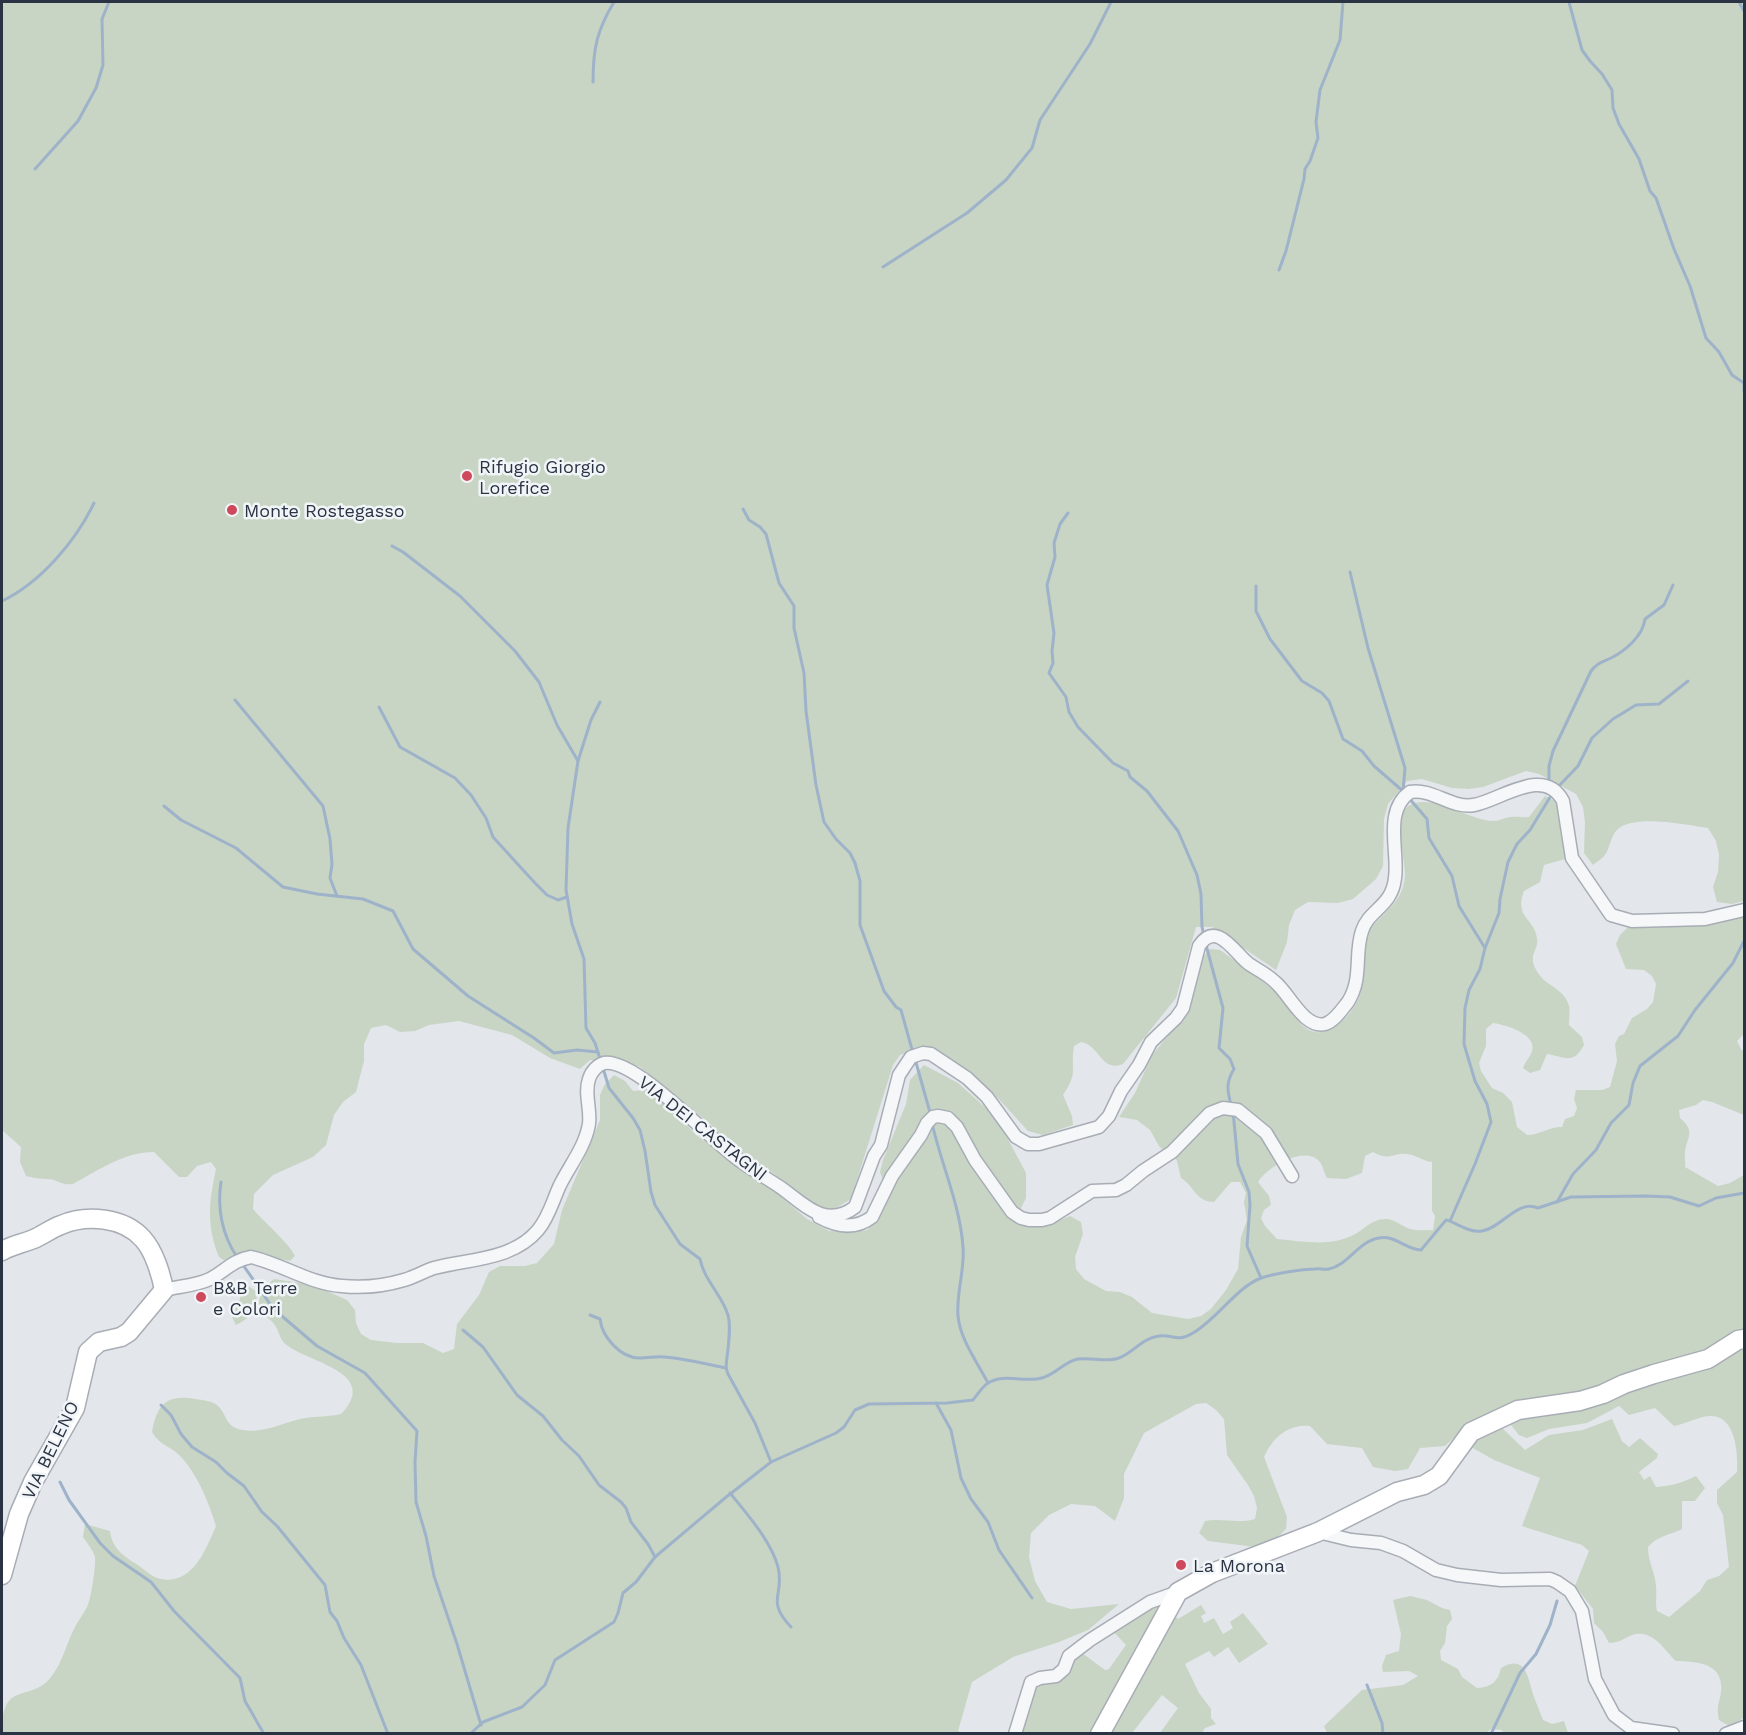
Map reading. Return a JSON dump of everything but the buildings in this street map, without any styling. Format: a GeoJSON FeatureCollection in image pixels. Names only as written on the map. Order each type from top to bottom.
{"type":"FeatureCollection","features":[{"type":"Feature","properties":{"kind":"street","name":"VIA DEI CASTAGNI"},"geometry":{"type":"LineString","coordinates":[[164,1290],[193,1285],[211,1278],[231,1263],[251,1257],[320,1282],[338,1286],[381,1285],[404,1280],[433,1269],[485,1258],[518,1245],[538,1230],[545,1220],[561,1183],[584,1142],[589,1123],[588,1079],[597,1066],[605,1063],[623,1067],[666,1096],[733,1156],[789,1193],[808,1210],[822,1215],[838,1216],[855,1207],[874,1156],[881,1145],[899,1075],[906,1061],[918,1054],[931,1054],[977,1086],[987,1096],[1009,1130],[1022,1142],[1039,1144],[1102,1124],[1109,1116],[1121,1091],[1151,1042],[1183,1008],[1199,946],[1203,940],[1210,937],[1224,939],[1248,964],[1263,971],[1278,983],[1305,1018],[1318,1024],[1326,1024],[1332,1020],[1346,1004],[1355,985],[1364,925],[1385,904],[1394,887],[1396,814],[1400,803],[1410,792],[1425,792],[1463,806],[1479,804],[1528,786],[1547,785],[1559,794],[1563,801],[1572,858],[1611,915],[1624,921],[1705,919],[1744,910]]}},
{"type":"Feature","properties":{"kind":"street"},"geometry":{"type":"LineString","coordinates":[[808,1210],[834,1224],[853,1226],[866,1222],[872,1217],[887,1185],[927,1123],[938,1116],[953,1121],[975,1160],[1008,1206],[1016,1215],[1029,1220],[1050,1218],[1092,1191],[1121,1189],[1172,1152],[1210,1113],[1223,1108],[1238,1110],[1266,1133],[1292,1176]]}},
{"type":"Feature","properties":{"kind":"street"},"geometry":{"type":"LineString","coordinates":[[2,1251],[35,1239],[61,1225],[82,1219],[110,1221],[127,1226],[148,1244],[164,1290]]}},
{"type":"Feature","properties":{"kind":"street","name":"VIA BELENO"},"geometry":{"type":"LineString","coordinates":[[2,1575],[19,1514],[33,1482],[75,1408],[88,1352],[99,1342],[122,1337],[129,1332],[164,1290]]}},
{"type":"Feature","properties":{"kind":"street"},"geometry":{"type":"LineString","coordinates":[[1015,1734],[1031,1682],[1056,1676],[1064,1669],[1069,1656],[1150,1602],[1178,1592],[1212,1573],[1318,1532],[1397,1492],[1424,1485],[1438,1476],[1471,1432],[1518,1410],[1580,1401],[1603,1394],[1644,1377],[1708,1359],[1738,1340],[1744,1339]]}},
{"type":"Feature","properties":{"kind":"street"},"geometry":{"type":"LineString","coordinates":[[1318,1532],[1351,1540],[1381,1543],[1403,1551],[1436,1570],[1457,1575],[1501,1580],[1550,1579],[1557,1582],[1570,1591],[1582,1611],[1595,1679],[1614,1715],[1631,1728],[1673,1734]]}},
{"type":"Feature","properties":{"kind":"street"},"geometry":{"type":"LineString","coordinates":[[1100,1734],[1178,1592]]}},
{"type":"Feature","properties":{"kind":"street"},"geometry":{"type":"LineString","coordinates":[[1726,1734],[1744,1727]]}},
{"type":"Feature","properties":{"kind":"green space"},"geometry":{"type":"Polygon","coordinates":[[[2,2],[1744,2],[1744,901],[1732,904],[1717,902],[1713,887],[1718,872],[1719,855],[1716,841],[1708,828],[1646,821],[1623,826],[1614,834],[1604,856],[1593,865],[1584,853],[1583,807],[1576,794],[1539,774],[1526,771],[1483,787],[1468,789],[1452,788],[1422,779],[1407,781],[1388,804],[1384,819],[1383,866],[1376,879],[1353,899],[1338,903],[1308,902],[1295,910],[1289,925],[1287,942],[1276,970],[1212,927],[1196,927],[1176,998],[1123,1064],[1110,1065],[1087,1044],[1081,1042],[1074,1046],[1071,1081],[1063,1095],[1072,1116],[1073,1125],[1043,1135],[1028,1131],[995,1095],[943,1054],[920,1049],[900,1055],[893,1065],[851,1199],[831,1211],[816,1206],[773,1173],[739,1154],[709,1123],[640,1067],[626,1062],[590,1060],[580,1069],[550,1058],[512,1035],[459,1021],[429,1025],[415,1031],[400,1032],[386,1025],[371,1028],[364,1044],[364,1061],[356,1092],[343,1102],[334,1115],[326,1145],[313,1157],[273,1175],[254,1194],[253,1209],[292,1251],[295,1256],[290,1261],[257,1254],[242,1254],[225,1261],[219,1257],[210,1224],[210,1203],[216,1169],[211,1162],[197,1166],[187,1177],[179,1177],[154,1152],[122,1158],[73,1184],[26,1176],[20,1162],[21,1147],[2,1130],[2,2]]]}},
{"type":"Feature","properties":{"kind":"green space"},"geometry":{"type":"Polygon","coordinates":[[[1545,796],[1553,800],[1557,806],[1565,859],[1544,865],[1540,882],[1524,891],[1521,907],[1537,938],[1533,957],[1535,967],[1541,977],[1567,1000],[1569,1025],[1582,1037],[1584,1045],[1576,1055],[1568,1058],[1547,1054],[1540,1070],[1530,1073],[1523,1068],[1532,1051],[1530,1040],[1525,1035],[1512,1028],[1493,1023],[1486,1029],[1486,1046],[1479,1063],[1481,1071],[1492,1088],[1503,1093],[1512,1102],[1517,1127],[1527,1135],[1562,1127],[1565,1119],[1574,1116],[1577,1108],[1574,1099],[1576,1090],[1602,1090],[1610,1087],[1617,1061],[1615,1044],[1619,1036],[1624,1034],[1632,1018],[1647,1009],[1653,1002],[1656,984],[1652,976],[1644,970],[1626,969],[1616,944],[1620,935],[1628,927],[1688,924],[1744,914],[1744,1034],[1737,1041],[1744,1052],[1744,1115],[1703,1100],[1696,1105],[1679,1110],[1680,1118],[1689,1131],[1685,1167],[1718,1186],[1730,1183],[1744,1175],[1744,1331],[1704,1353],[1601,1391],[1517,1405],[1484,1415],[1463,1429],[1445,1446],[1420,1448],[1408,1469],[1395,1471],[1373,1467],[1362,1448],[1327,1444],[1310,1426],[1288,1430],[1276,1438],[1264,1457],[1287,1517],[1286,1529],[1277,1538],[1255,1547],[1208,1541],[1199,1533],[1205,1521],[1255,1519],[1257,1508],[1248,1485],[1227,1455],[1224,1419],[1206,1403],[1196,1404],[1144,1433],[1124,1474],[1124,1498],[1115,1521],[1095,1506],[1071,1504],[1049,1515],[1031,1533],[1029,1557],[1035,1581],[1047,1602],[1071,1609],[1119,1604],[1088,1630],[1013,1657],[972,1682],[958,1731],[963,1733],[2,1734],[6,1705],[12,1698],[43,1685],[51,1677],[59,1665],[76,1624],[89,1603],[95,1557],[83,1537],[85,1524],[110,1531],[113,1542],[123,1555],[161,1579],[172,1579],[190,1571],[208,1545],[216,1526],[202,1489],[186,1463],[176,1452],[159,1441],[152,1432],[157,1414],[165,1403],[177,1398],[210,1402],[217,1405],[232,1426],[250,1431],[305,1418],[341,1414],[351,1400],[352,1388],[347,1379],[338,1371],[285,1344],[274,1324],[259,1310],[260,1296],[266,1286],[274,1279],[313,1285],[347,1300],[355,1310],[356,1323],[361,1334],[371,1340],[423,1343],[443,1353],[454,1349],[457,1324],[479,1295],[489,1272],[500,1266],[525,1266],[537,1263],[554,1244],[562,1210],[600,1120],[600,1095],[605,1084],[614,1075],[625,1081],[633,1091],[645,1090],[664,1101],[696,1135],[767,1185],[807,1219],[829,1231],[854,1232],[867,1230],[878,1219],[889,1196],[880,1172],[883,1160],[906,1104],[910,1080],[924,1065],[958,1083],[986,1108],[1002,1128],[1026,1173],[1026,1198],[1021,1208],[1020,1223],[1034,1226],[1046,1225],[1070,1216],[1081,1222],[1083,1234],[1075,1257],[1076,1269],[1084,1279],[1106,1291],[1120,1292],[1132,1297],[1152,1313],[1188,1319],[1201,1316],[1211,1309],[1226,1290],[1238,1269],[1241,1237],[1247,1220],[1244,1202],[1246,1193],[1240,1182],[1231,1182],[1214,1202],[1203,1200],[1181,1178],[1177,1161],[1172,1154],[1159,1146],[1150,1130],[1137,1120],[1119,1117],[1135,1093],[1152,1055],[1188,1008],[1203,957],[1210,949],[1220,950],[1281,997],[1303,1026],[1311,1031],[1328,1030],[1350,1013],[1359,998],[1370,930],[1394,903],[1403,886],[1405,874],[1401,827],[1405,810],[1410,805],[1419,802],[1429,802],[1483,820],[1529,817],[1545,796]],[[1373,1152],[1365,1156],[1362,1173],[1346,1179],[1327,1178],[1319,1161],[1304,1155],[1286,1160],[1269,1170],[1258,1182],[1269,1196],[1271,1205],[1264,1210],[1261,1218],[1265,1226],[1277,1239],[1315,1242],[1342,1239],[1355,1234],[1375,1221],[1384,1219],[1410,1229],[1433,1230],[1435,1216],[1432,1211],[1432,1162],[1407,1154],[1384,1156],[1373,1152]]]}},
{"type":"Feature","properties":{"kind":"green space"},"geometry":{"type":"Polygon","coordinates":[[[247,1285],[257,1292],[256,1304],[250,1316],[236,1325],[232,1317],[240,1299],[241,1288],[247,1285]]]}},
{"type":"Feature","properties":{"kind":"green space"},"geometry":{"type":"Polygon","coordinates":[[[1744,1344],[1744,1717],[1731,1727],[1719,1720],[1721,1682],[1714,1669],[1700,1663],[1676,1661],[1657,1641],[1646,1635],[1632,1635],[1609,1643],[1594,1623],[1593,1609],[1575,1586],[1589,1551],[1582,1545],[1522,1526],[1540,1478],[1494,1460],[1466,1444],[1499,1425],[1525,1450],[1549,1435],[1583,1430],[1612,1419],[1622,1441],[1629,1447],[1640,1438],[1658,1454],[1657,1458],[1639,1472],[1644,1480],[1650,1476],[1656,1487],[1676,1484],[1696,1476],[1705,1488],[1695,1501],[1682,1501],[1682,1529],[1660,1538],[1648,1547],[1655,1581],[1657,1611],[1669,1617],[1700,1591],[1707,1580],[1719,1576],[1729,1567],[1723,1515],[1717,1503],[1717,1490],[1737,1472],[1736,1446],[1726,1422],[1711,1416],[1674,1426],[1655,1408],[1629,1415],[1619,1406],[1587,1423],[1549,1429],[1527,1438],[1519,1435],[1507,1420],[1744,1344]]]}},
{"type":"Feature","properties":{"kind":"green space"},"geometry":{"type":"Polygon","coordinates":[[[1410,1596],[1427,1600],[1450,1610],[1452,1619],[1447,1626],[1445,1643],[1440,1651],[1441,1660],[1458,1669],[1462,1677],[1477,1688],[1493,1683],[1501,1668],[1510,1664],[1521,1666],[1528,1676],[1543,1720],[1552,1724],[1564,1721],[1568,1733],[1504,1733],[1501,1730],[1491,1729],[1485,1734],[1327,1733],[1324,1726],[1362,1690],[1403,1685],[1418,1676],[1409,1671],[1383,1672],[1382,1666],[1386,1655],[1399,1651],[1401,1634],[1393,1600],[1410,1596]]]}},
{"type":"Feature","properties":{"kind":"green space"},"geometry":{"type":"Polygon","coordinates":[[[1166,1600],[1095,1733],[1020,1734],[1038,1683],[1077,1654],[1082,1653],[1105,1670],[1109,1669],[1126,1645],[1111,1629],[1166,1600]]]}},
{"type":"Feature","properties":{"kind":"green space"},"geometry":{"type":"Polygon","coordinates":[[[1201,1605],[1206,1613],[1201,1616],[1204,1623],[1214,1618],[1223,1634],[1233,1628],[1230,1622],[1243,1613],[1268,1644],[1239,1663],[1228,1647],[1214,1657],[1209,1651],[1185,1664],[1199,1693],[1211,1709],[1211,1718],[1216,1724],[1205,1728],[1202,1733],[1160,1733],[1178,1708],[1162,1695],[1132,1733],[1104,1734],[1172,1613],[1178,1619],[1201,1605]]]}},
{"type":"Feature","properties":{"kind":"waterway"},"geometry":{"type":"LineString","coordinates":[[35,169],[78,121],[96,88],[103,65],[102,19],[109,2]]}},
{"type":"Feature","properties":{"kind":"waterway"},"geometry":{"type":"LineString","coordinates":[[593,82],[597,40],[614,2]]}},
{"type":"Feature","properties":{"kind":"waterway"},"geometry":{"type":"LineString","coordinates":[[883,267],[967,213],[1006,180],[1032,148],[1040,120],[1090,44],[1111,2]]}},
{"type":"Feature","properties":{"kind":"waterway"},"geometry":{"type":"LineString","coordinates":[[1279,270],[1286,251],[1305,169],[1318,138],[1316,122],[1320,90],[1340,40],[1343,2]]}},
{"type":"Feature","properties":{"kind":"waterway"},"geometry":{"type":"LineString","coordinates":[[1569,2],[1582,50],[1612,90],[1613,108],[1619,124],[1639,159],[1650,191],[1656,198],[1690,286],[1706,338],[1719,352],[1732,375],[1744,383],[1744,391]]}},
{"type":"Feature","properties":{"kind":"waterway"},"geometry":{"type":"LineString","coordinates":[[1739,2],[1744,11]]}},
{"type":"Feature","properties":{"kind":"waterway"},"geometry":{"type":"LineString","coordinates":[[2,601],[30,583],[56,560],[77,532],[94,503]]}},
{"type":"Feature","properties":{"kind":"waterway"},"geometry":{"type":"LineString","coordinates":[[743,509],[749,520],[766,534],[779,583],[794,606],[794,628],[804,673],[806,711],[816,785],[824,822],[850,853],[855,863],[860,881],[860,925],[884,991],[901,1010],[913,1053]]}},
{"type":"Feature","properties":{"kind":"waterway"},"geometry":{"type":"LineString","coordinates":[[1068,513],[1060,524],[1054,543],[1055,557],[1047,585],[1054,633],[1053,663],[1049,673],[1066,697],[1069,712],[1078,727],[1113,763],[1128,771],[1130,777],[1147,791],[1178,831],[1197,875],[1204,935]]}},
{"type":"Feature","properties":{"kind":"waterway"},"geometry":{"type":"LineString","coordinates":[[392,546],[460,596],[515,651],[539,682],[557,725],[578,761]]}},
{"type":"Feature","properties":{"kind":"waterway"},"geometry":{"type":"LineString","coordinates":[[1350,572],[1368,648],[1405,768],[1403,791]]}},
{"type":"Feature","properties":{"kind":"waterway"},"geometry":{"type":"LineString","coordinates":[[1549,784],[1549,766],[1553,751],[1591,671],[1632,642],[1641,631],[1645,619],[1664,605],[1673,585]]}},
{"type":"Feature","properties":{"kind":"waterway"},"geometry":{"type":"LineString","coordinates":[[1256,586],[1256,611],[1270,639],[1302,681],[1322,693],[1329,701],[1343,739],[1362,751],[1374,766],[1404,792]]}},
{"type":"Feature","properties":{"kind":"waterway"},"geometry":{"type":"LineString","coordinates":[[1556,789],[1578,766],[1592,738],[1613,719],[1636,705],[1659,704],[1688,681]]}},
{"type":"Feature","properties":{"kind":"waterway"},"geometry":{"type":"LineString","coordinates":[[235,700],[323,806],[330,839],[332,864],[330,878],[337,896]]}},
{"type":"Feature","properties":{"kind":"waterway"},"geometry":{"type":"LineString","coordinates":[[600,702],[591,720],[578,761],[568,828],[566,890],[572,924],[584,959],[586,1028],[595,1043],[601,1062]]}},
{"type":"Feature","properties":{"kind":"waterway"},"geometry":{"type":"LineString","coordinates":[[379,707],[400,747],[455,778],[471,795],[486,818],[493,837],[535,883],[547,895],[558,900],[567,897]]}},
{"type":"Feature","properties":{"kind":"waterway"},"geometry":{"type":"LineString","coordinates":[[470,1734],[483,1722],[522,1707],[545,1685],[555,1660],[614,1622],[623,1593],[636,1582],[655,1557],[725,1498],[771,1462],[836,1433],[844,1427],[855,1410],[869,1404],[947,1403],[973,1400],[984,1386],[994,1380],[1042,1378],[1073,1360],[1114,1359],[1124,1356],[1153,1337],[1187,1336],[1202,1327],[1252,1282],[1279,1273],[1336,1267],[1365,1244],[1379,1238],[1390,1238],[1421,1250],[1446,1220],[1450,1221],[1491,1122],[1487,1104],[1475,1081],[1464,1044],[1465,1008],[1469,990],[1480,969],[1485,948],[1499,913],[1508,862],[1517,844],[1530,830],[1552,794]]}},
{"type":"Feature","properties":{"kind":"waterway"},"geometry":{"type":"LineString","coordinates":[[1408,797],[1427,819],[1429,838],[1452,876],[1459,906],[1485,948]]}},
{"type":"Feature","properties":{"kind":"waterway"},"geometry":{"type":"LineString","coordinates":[[164,806],[181,820],[236,848],[283,887],[317,894],[363,899],[393,911],[413,949],[468,996],[554,1053],[577,1050],[598,1052]]}},
{"type":"Feature","properties":{"kind":"waterway"},"geometry":{"type":"LineString","coordinates":[[1557,1202],[1573,1174],[1596,1150],[1611,1123],[1629,1105],[1633,1083],[1640,1066],[1678,1036],[1695,1010],[1733,963],[1744,941]]}},
{"type":"Feature","properties":{"kind":"waterway"},"geometry":{"type":"LineString","coordinates":[[1206,945],[1223,1008],[1219,1048],[1230,1059],[1234,1069],[1228,1086],[1231,1105]]}},
{"type":"Feature","properties":{"kind":"waterway"},"geometry":{"type":"LineString","coordinates":[[915,1059],[931,1116]]}},
{"type":"Feature","properties":{"kind":"waterway"},"geometry":{"type":"LineString","coordinates":[[603,1068],[609,1088],[640,1130],[655,1205],[680,1244],[700,1259],[705,1274],[728,1315],[730,1327],[726,1368],[755,1423],[771,1462]]}},
{"type":"Feature","properties":{"kind":"waterway"},"geometry":{"type":"LineString","coordinates":[[1233,1111],[1238,1164],[1249,1192],[1247,1246],[1261,1278]]}},
{"type":"Feature","properties":{"kind":"waterway"},"geometry":{"type":"LineString","coordinates":[[932,1123],[961,1231],[963,1256],[958,1307],[959,1325],[965,1342],[988,1383]]}},
{"type":"Feature","properties":{"kind":"waterway"},"geometry":{"type":"LineString","coordinates":[[221,1182],[222,1221],[237,1257]]}},
{"type":"Feature","properties":{"kind":"waterway"},"geometry":{"type":"LineString","coordinates":[[1450,1221],[1469,1230],[1482,1231],[1496,1225],[1523,1207],[1538,1208],[1571,1197],[1670,1197],[1699,1206],[1716,1198],[1744,1193]]}},
{"type":"Feature","properties":{"kind":"waterway"},"geometry":{"type":"LineString","coordinates":[[241,1262],[270,1304],[283,1317],[317,1346],[365,1373],[417,1431],[416,1502],[434,1576],[481,1725]]}},
{"type":"Feature","properties":{"kind":"waterway"},"geometry":{"type":"LineString","coordinates":[[590,1315],[600,1319],[604,1333],[609,1340],[626,1355],[641,1358],[673,1358],[726,1368]]}},
{"type":"Feature","properties":{"kind":"waterway"},"geometry":{"type":"LineString","coordinates":[[463,1330],[483,1347],[517,1395],[543,1416],[562,1440],[579,1456],[599,1485],[621,1502],[631,1522],[655,1557]]}},
{"type":"Feature","properties":{"kind":"waterway"},"geometry":{"type":"LineString","coordinates":[[936,1403],[951,1430],[961,1478],[971,1499],[988,1522],[999,1550],[1032,1598]]}},
{"type":"Feature","properties":{"kind":"waterway"},"geometry":{"type":"LineString","coordinates":[[161,1405],[171,1415],[181,1434],[192,1447],[216,1462],[244,1486],[262,1512],[277,1526],[325,1585],[330,1612],[361,1665],[388,1734]]}},
{"type":"Feature","properties":{"kind":"waterway"},"geometry":{"type":"LineString","coordinates":[[60,1482],[69,1500],[100,1543],[113,1556],[151,1582],[174,1611],[240,1678],[245,1701],[264,1734]]}},
{"type":"Feature","properties":{"kind":"waterway"},"geometry":{"type":"LineString","coordinates":[[730,1493],[758,1528],[775,1557],[780,1577],[777,1603],[783,1618],[791,1627]]}},
{"type":"Feature","properties":{"kind":"waterway"},"geometry":{"type":"LineString","coordinates":[[1491,1734],[1520,1673],[1536,1654],[1550,1625],[1557,1601]]}},
{"type":"Feature","properties":{"kind":"waterway"},"geometry":{"type":"LineString","coordinates":[[1367,1685],[1382,1723],[1383,1734]]}},
{"type":"Feature","properties":{"kind":"place","name":"Rifugio Giorgio Lorefice"},"geometry":{"type":"Point","coordinates":[467,476]}},
{"type":"Feature","properties":{"kind":"place","name":"Monte Rostegasso"},"geometry":{"type":"Point","coordinates":[232,510]}},
{"type":"Feature","properties":{"kind":"place","name":"B&B Terre e Colori"},"geometry":{"type":"Point","coordinates":[201,1297]}},
{"type":"Feature","properties":{"kind":"place","name":"La Morona"},"geometry":{"type":"Point","coordinates":[1181,1565]}}]}
